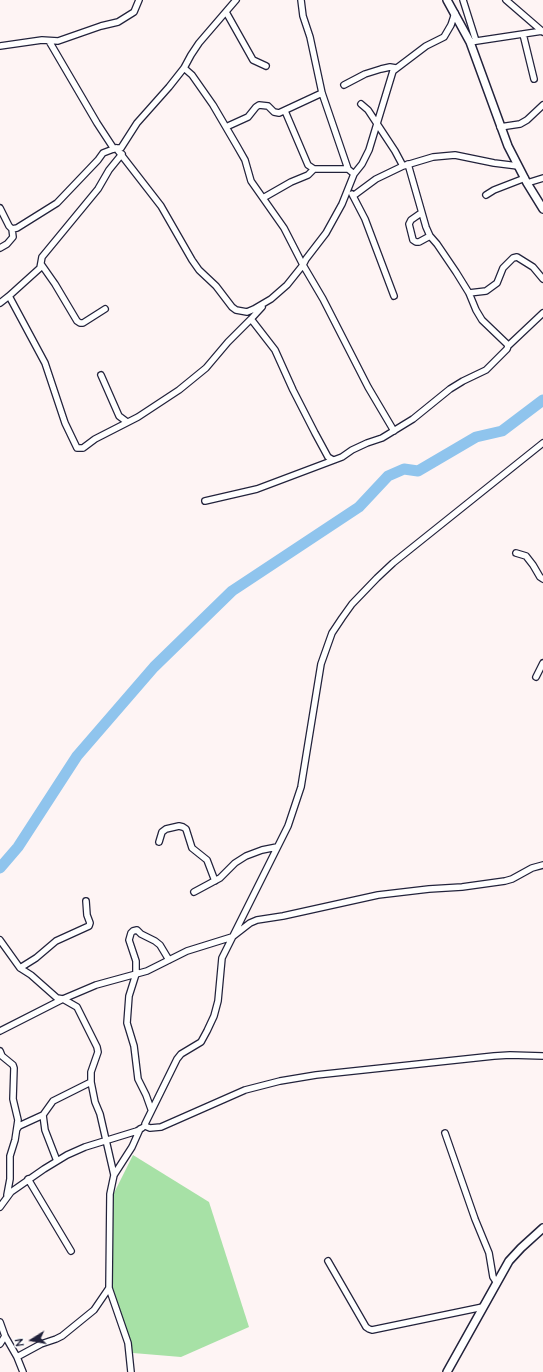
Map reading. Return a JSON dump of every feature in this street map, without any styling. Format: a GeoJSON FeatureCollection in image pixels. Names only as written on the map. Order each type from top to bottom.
{"type":"FeatureCollection","features":[{"type":"Feature","properties":{"kind":"street"},"geometry":{"type":"LineString","coordinates":[[0,46],[42,40],[58,41],[101,26],[124,20],[134,12],[139,0]]}},
{"type":"Feature","properties":{"kind":"street"},"geometry":{"type":"LineString","coordinates":[[12,229],[17,228],[57,202],[103,153],[115,148],[121,148],[137,123],[184,68],[195,49],[236,0]]}},
{"type":"Feature","properties":{"kind":"street"},"geometry":{"type":"LineString","coordinates":[[300,0],[303,16],[310,37],[322,93],[348,168],[354,174]]}},
{"type":"Feature","properties":{"kind":"street"},"geometry":{"type":"LineString","coordinates":[[447,0],[473,41]]}},
{"type":"Feature","properties":{"kind":"street"},"geometry":{"type":"LineString","coordinates":[[463,0],[473,41],[500,126],[518,166],[543,208]]}},
{"type":"Feature","properties":{"kind":"street"},"geometry":{"type":"LineString","coordinates":[[506,0],[542,31]]}},
{"type":"Feature","properties":{"kind":"street"},"geometry":{"type":"LineString","coordinates":[[226,12],[253,60],[266,66]]}},
{"type":"Feature","properties":{"kind":"street"},"geometry":{"type":"LineString","coordinates":[[9,296],[45,363],[65,423],[77,448],[83,448],[95,439],[166,400],[206,368],[263,305],[287,285],[303,265],[326,233],[342,204],[354,174],[362,164],[369,150],[393,72],[396,68],[426,46],[444,37],[451,25],[455,13]]}},
{"type":"Feature","properties":{"kind":"street"},"geometry":{"type":"LineString","coordinates":[[473,41],[542,31]]}},
{"type":"Feature","properties":{"kind":"street"},"geometry":{"type":"LineString","coordinates":[[522,34],[534,79]]}},
{"type":"Feature","properties":{"kind":"street"},"geometry":{"type":"LineString","coordinates":[[49,41],[97,123],[161,206],[192,260],[216,286],[232,307],[241,312],[247,312],[263,305]]}},
{"type":"Feature","properties":{"kind":"street"},"geometry":{"type":"LineString","coordinates":[[344,85],[365,74],[390,67],[396,68]]}},
{"type":"Feature","properties":{"kind":"street"},"geometry":{"type":"LineString","coordinates":[[184,68],[192,75],[209,99],[245,160],[251,181],[284,228],[323,299],[368,388],[394,431]]}},
{"type":"Feature","properties":{"kind":"street"},"geometry":{"type":"LineString","coordinates":[[226,128],[248,117],[259,105],[268,106],[274,112],[279,113],[322,93]]}},
{"type":"Feature","properties":{"kind":"street"},"geometry":{"type":"LineString","coordinates":[[361,104],[368,110],[405,165],[430,236],[456,272],[482,320],[508,346]]}},
{"type":"Feature","properties":{"kind":"street"},"geometry":{"type":"LineString","coordinates":[[500,126],[520,124],[527,120],[543,105]]}},
{"type":"Feature","properties":{"kind":"street"},"geometry":{"type":"LineString","coordinates":[[284,111],[308,165],[314,169],[348,168]]}},
{"type":"Feature","properties":{"kind":"street"},"geometry":{"type":"LineString","coordinates":[[0,303],[40,268],[42,258],[98,189],[109,170],[122,154]]}},
{"type":"Feature","properties":{"kind":"street"},"geometry":{"type":"LineString","coordinates":[[353,196],[371,181],[405,165],[433,157],[455,155],[518,166]]}},
{"type":"Feature","properties":{"kind":"street"},"geometry":{"type":"LineString","coordinates":[[263,198],[291,182],[308,176],[314,169]]}},
{"type":"Feature","properties":{"kind":"street"},"geometry":{"type":"LineString","coordinates":[[486,195],[494,190],[526,180],[543,178]]}},
{"type":"Feature","properties":{"kind":"street"},"geometry":{"type":"LineString","coordinates":[[348,189],[365,220],[394,296]]}},
{"type":"Feature","properties":{"kind":"street"},"geometry":{"type":"LineString","coordinates":[[0,208],[12,229],[13,237],[7,244],[0,248]]}},
{"type":"Feature","properties":{"kind":"street"},"geometry":{"type":"LineString","coordinates":[[422,213],[411,220],[409,224],[413,240],[419,242],[430,236]]}},
{"type":"Feature","properties":{"kind":"street"},"geometry":{"type":"LineString","coordinates":[[469,294],[486,291],[497,283],[503,268],[513,258],[517,257],[533,267],[543,278]]}},
{"type":"Feature","properties":{"kind":"street"},"geometry":{"type":"LineString","coordinates":[[41,264],[77,321],[80,323],[83,322],[105,309]]}},
{"type":"Feature","properties":{"kind":"street"},"geometry":{"type":"LineString","coordinates":[[205,501],[257,489],[342,457],[352,450],[382,438],[425,410],[450,389],[486,370],[543,312]]}},
{"type":"Feature","properties":{"kind":"street"},"geometry":{"type":"LineString","coordinates":[[251,319],[275,350],[318,439],[328,457],[333,460]]}},
{"type":"Feature","properties":{"kind":"street"},"geometry":{"type":"LineString","coordinates":[[101,375],[119,416],[127,422]]}},
{"type":"Feature","properties":{"kind":"street"},"geometry":{"type":"LineString","coordinates":[[131,1372],[128,1343],[110,1288],[110,1194],[114,1175],[143,1128],[151,1109],[181,1054],[201,1042],[214,1016],[218,1001],[222,958],[288,826],[301,787],[322,664],[332,633],[342,618],[367,588],[393,564],[543,443]]}},
{"type":"Feature","properties":{"kind":"street"},"geometry":{"type":"LineString","coordinates":[[516,553],[526,556],[540,577],[543,579]]}},
{"type":"Feature","properties":{"kind":"street"},"geometry":{"type":"LineString","coordinates":[[536,677],[543,663]]}},
{"type":"Feature","properties":{"kind":"street"},"geometry":{"type":"LineString","coordinates":[[159,842],[162,832],[166,829],[179,826],[186,829],[192,848],[208,860],[215,881]]}},
{"type":"Feature","properties":{"kind":"street"},"geometry":{"type":"LineString","coordinates":[[194,892],[215,881],[235,863],[246,856],[262,850],[277,847]]}},
{"type":"Feature","properties":{"kind":"street"},"geometry":{"type":"LineString","coordinates":[[0,1031],[63,999],[96,985],[147,971],[187,951],[232,937],[250,923],[257,920],[283,916],[378,895],[462,887],[505,881],[512,879],[532,868],[543,865]]}},
{"type":"Feature","properties":{"kind":"street"},"geometry":{"type":"LineString","coordinates":[[20,968],[36,958],[56,941],[89,926],[90,923],[87,915],[86,901]]}},
{"type":"Feature","properties":{"kind":"street"},"geometry":{"type":"LineString","coordinates":[[151,1109],[138,1079],[134,1046],[127,1024],[129,996],[136,974],[136,962],[129,936],[133,931],[137,930],[160,945],[169,960]]}},
{"type":"Feature","properties":{"kind":"street"},"geometry":{"type":"LineString","coordinates":[[0,940],[20,968],[57,998],[63,999],[77,1007],[97,1047],[98,1052],[91,1072],[91,1082],[95,1102],[107,1140],[114,1175]]}},
{"type":"Feature","properties":{"kind":"street"},"geometry":{"type":"LineString","coordinates":[[0,1051],[2,1056],[13,1065],[14,1068],[13,1090],[18,1120],[10,1156],[10,1179],[7,1196]]}},
{"type":"Feature","properties":{"kind":"street"},"geometry":{"type":"LineString","coordinates":[[0,1207],[7,1196],[28,1179],[57,1161],[85,1147],[143,1128],[165,1126],[244,1090],[308,1076],[494,1056],[543,1056]]}},
{"type":"Feature","properties":{"kind":"street"},"geometry":{"type":"LineString","coordinates":[[17,1129],[20,1126],[43,1115],[53,1101],[91,1082]]}},
{"type":"Feature","properties":{"kind":"street"},"geometry":{"type":"LineString","coordinates":[[43,1115],[45,1130],[57,1161]]}},
{"type":"Feature","properties":{"kind":"street"},"geometry":{"type":"LineString","coordinates":[[445,1133],[452,1150],[463,1187],[489,1252],[493,1277],[497,1283]]}},
{"type":"Feature","properties":{"kind":"street"},"geometry":{"type":"LineString","coordinates":[[28,1179],[71,1251]]}},
{"type":"Feature","properties":{"kind":"street"},"geometry":{"type":"LineString","coordinates":[[447,1372],[509,1261],[543,1228]]}},
{"type":"Feature","properties":{"kind":"street"},"geometry":{"type":"LineString","coordinates":[[328,1261],[366,1327],[372,1330],[484,1307]]}},
{"type":"Feature","properties":{"kind":"street"},"geometry":{"type":"LineString","coordinates":[[17,1357],[41,1344],[62,1336],[94,1310],[110,1288]]}},
{"type":"Feature","properties":{"kind":"street"},"geometry":{"type":"LineString","coordinates":[[0,1322],[5,1336],[17,1357],[23,1372]]}},
{"type":"Feature","properties":{"kind":"street"},"geometry":{"type":"LineString","coordinates":[[0,1344],[5,1336]]}},
{"type":"Feature","properties":{"kind":"green space"},"geometry":{"type":"Polygon","coordinates":[[[133,1155],[209,1202],[249,1327],[181,1357],[133,1353],[112,1286],[113,1195],[133,1155]]]}},
{"type":"Feature","properties":{"kind":"waterway"},"geometry":{"type":"LineString","coordinates":[[0,868],[18,847],[77,756],[154,667],[232,591],[359,507],[388,476],[404,469],[418,471],[476,437],[502,431],[543,400]]}}]}
